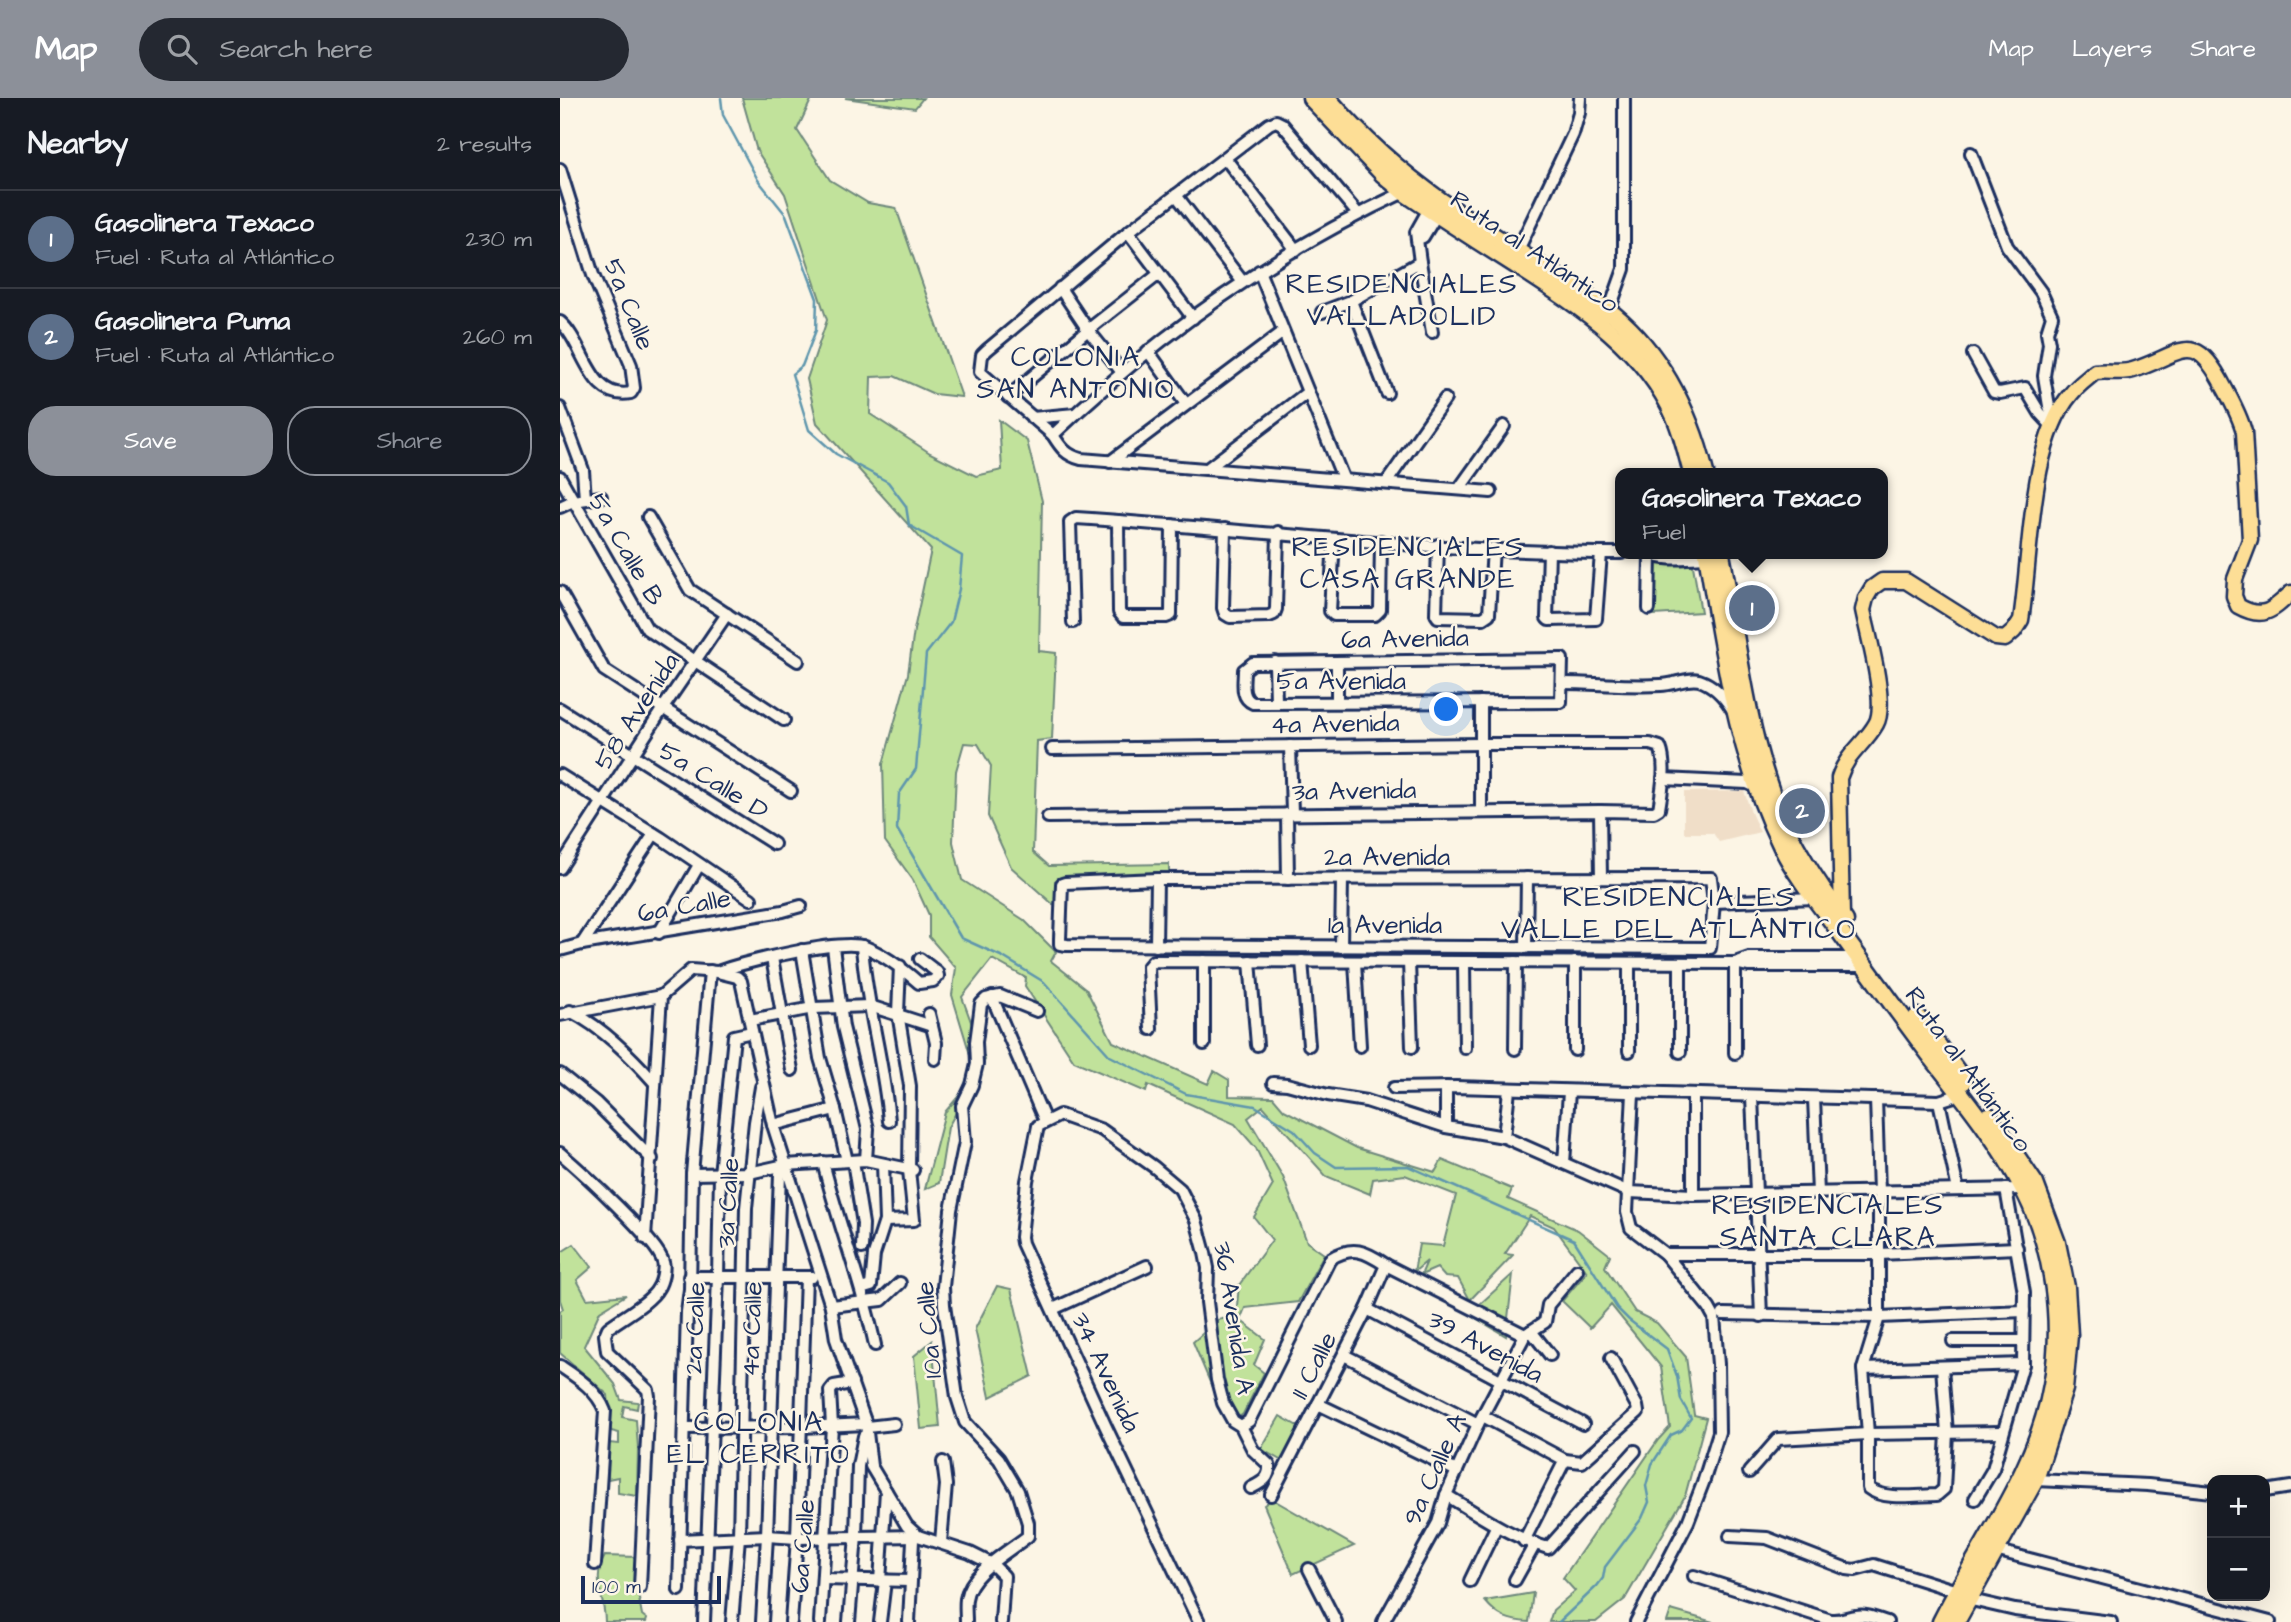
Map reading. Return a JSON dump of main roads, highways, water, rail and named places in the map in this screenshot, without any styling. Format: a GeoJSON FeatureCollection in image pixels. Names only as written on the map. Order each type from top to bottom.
{"type":"FeatureCollection","features":[{"type":"Feature","properties":{"kind":"highway","name":"Ruta al Atlántico"},"geometry":{"type":"LineString","coordinates":[[1311,98],[1383,174],[1404,192],[1568,298],[1607,327],[1641,365],[1670,407],[1691,468]]}},
{"type":"Feature","properties":{"kind":"highway","name":"Ruta al Atlántico"},"geometry":{"type":"LineString","coordinates":[[1326,98],[1393,166],[1439,200],[1609,311],[1641,343],[1664,372],[1684,408],[1698,443],[1704,468]]}},
{"type":"Feature","properties":{"kind":"highway","name":"Ruta al Atlántico"},"geometry":{"type":"LineString","coordinates":[[1713,559],[1756,743],[1773,799],[1788,832],[1842,917],[2012,1148],[2035,1184],[2057,1243],[2066,1287],[2069,1335],[2066,1376],[2053,1429],[2035,1480],[1995,1549],[1941,1622]]}},
{"type":"Feature","properties":{"kind":"highway","name":"Ruta al Atlántico"},"geometry":{"type":"LineString","coordinates":[[1719,581],[1737,717],[1756,787],[1784,850],[1815,898],[1983,1124],[2023,1189],[2045,1248],[2057,1335],[2052,1388],[2021,1477],[1962,1595],[1956,1622]]}},
{"type":"Feature","properties":{"kind":"main road"},"geometry":{"type":"LineString","coordinates":[[1842,917],[1839,778],[1844,763],[1878,720],[1881,703],[1863,610],[1866,598],[1872,588],[1881,581],[1906,581],[1996,638],[2005,639],[2014,631],[2021,620],[2029,533],[2044,458],[2054,425],[2070,395],[2095,372],[2131,371],[2183,351],[2194,350],[2205,356],[2213,365],[2241,420],[2244,432],[2250,540],[2235,579],[2234,596],[2238,606],[2255,614],[2266,613],[2291,593]]}},
{"type":"Feature","properties":{"kind":"waterway"},"geometry":{"type":"LineString","coordinates":[[721,98],[723,115],[758,180],[786,215],[817,299],[816,330],[802,366],[792,374],[809,430],[836,454],[888,482],[906,506],[909,525],[962,556],[959,589],[951,622],[926,654],[916,769],[899,794],[897,829],[961,938],[1003,957],[1044,982],[1110,1056],[1186,1094],[1255,1106],[1294,1130],[1315,1153],[1336,1167],[1408,1166],[1574,1240],[1617,1308],[1667,1349],[1677,1376],[1681,1400],[1691,1418],[1682,1430],[1671,1435],[1652,1464],[1646,1486],[1649,1502],[1642,1518],[1605,1567],[1603,1578],[1597,1586],[1559,1622]]}},
{"type":"Feature","properties":{"kind":"place","name":"Gasolinera Texaco"},"geometry":{"type":"Point","coordinates":[1752,608]}},
{"type":"Feature","properties":{"kind":"place","name":"Gasolinera Puma"},"geometry":{"type":"Point","coordinates":[1802,811]}},
{"type":"Feature","properties":{"kind":"district","name":"RESIDENCIALES VALLADOLID"},"geometry":{"type":"Point","coordinates":[1402,299]}},
{"type":"Feature","properties":{"kind":"district","name":"COLONIA SAN ANTONIO"},"geometry":{"type":"Point","coordinates":[1076,372]}},
{"type":"Feature","properties":{"kind":"district","name":"RESIDENCIALES CASA GRANDE"},"geometry":{"type":"Point","coordinates":[1408,562]}},
{"type":"Feature","properties":{"kind":"district","name":"RESIDENCIALES VALLE DEL ATLÁNTICO"},"geometry":{"type":"Point","coordinates":[1679,912]}},
{"type":"Feature","properties":{"kind":"district","name":"RESIDENCIALES SANTA CLARA"},"geometry":{"type":"Point","coordinates":[1828,1220]}},
{"type":"Feature","properties":{"kind":"district","name":"COLONIA EL CERRITO"},"geometry":{"type":"Point","coordinates":[759,1437]}}]}
